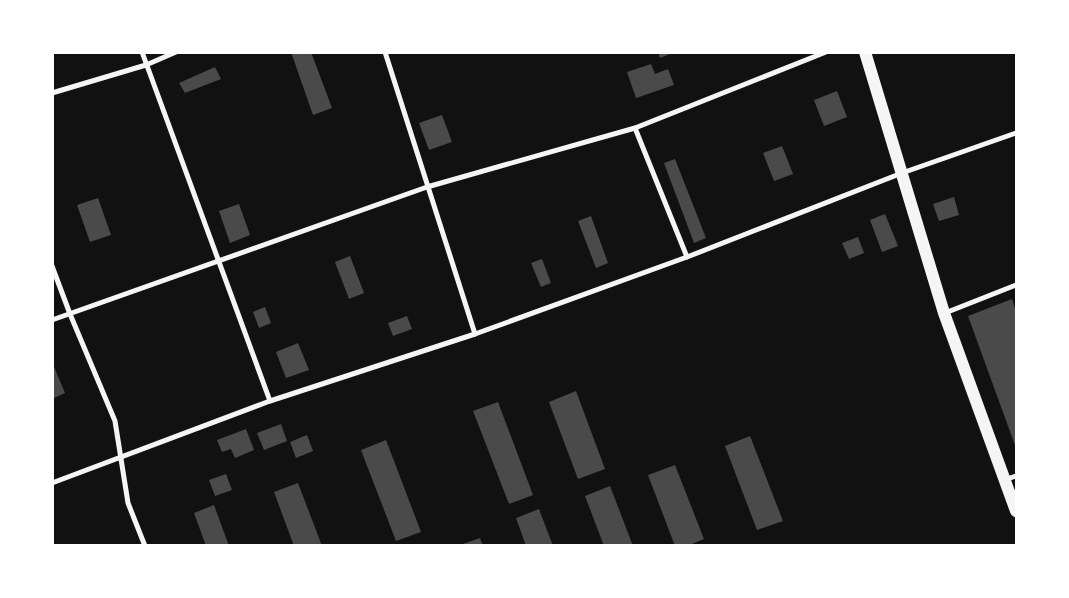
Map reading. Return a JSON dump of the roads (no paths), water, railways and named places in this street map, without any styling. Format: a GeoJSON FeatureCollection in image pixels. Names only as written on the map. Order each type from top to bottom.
{"type":"FeatureCollection","features":[{"type":"Feature","properties":{"kind":"main road"},"geometry":{"type":"LineString","coordinates":[[865,52],[944,313],[1016,511]]}},
{"type":"Feature","properties":{"kind":"street"},"geometry":{"type":"LineString","coordinates":[[142,52],[270,401]]}},
{"type":"Feature","properties":{"kind":"street"},"geometry":{"type":"LineString","coordinates":[[52,93],[146,64],[176,52]]}},
{"type":"Feature","properties":{"kind":"street"},"geometry":{"type":"LineString","coordinates":[[385,52],[475,334]]}},
{"type":"Feature","properties":{"kind":"street"},"geometry":{"type":"LineString","coordinates":[[52,320],[427,187],[635,128],[826,52]]}},
{"type":"Feature","properties":{"kind":"street"},"geometry":{"type":"LineString","coordinates":[[635,128],[687,257]]}},
{"type":"Feature","properties":{"kind":"street"},"geometry":{"type":"LineString","coordinates":[[52,483],[270,401],[475,334],[687,257],[902,173],[1016,133]]}},
{"type":"Feature","properties":{"kind":"street"},"geometry":{"type":"LineString","coordinates":[[52,266],[115,421],[128,503],[145,546]]}},
{"type":"Feature","properties":{"kind":"street"},"geometry":{"type":"LineString","coordinates":[[944,313],[1016,286]]}},
{"type":"Feature","properties":{"kind":"street"},"geometry":{"type":"LineString","coordinates":[[1004,480],[1016,476]]}}]}
